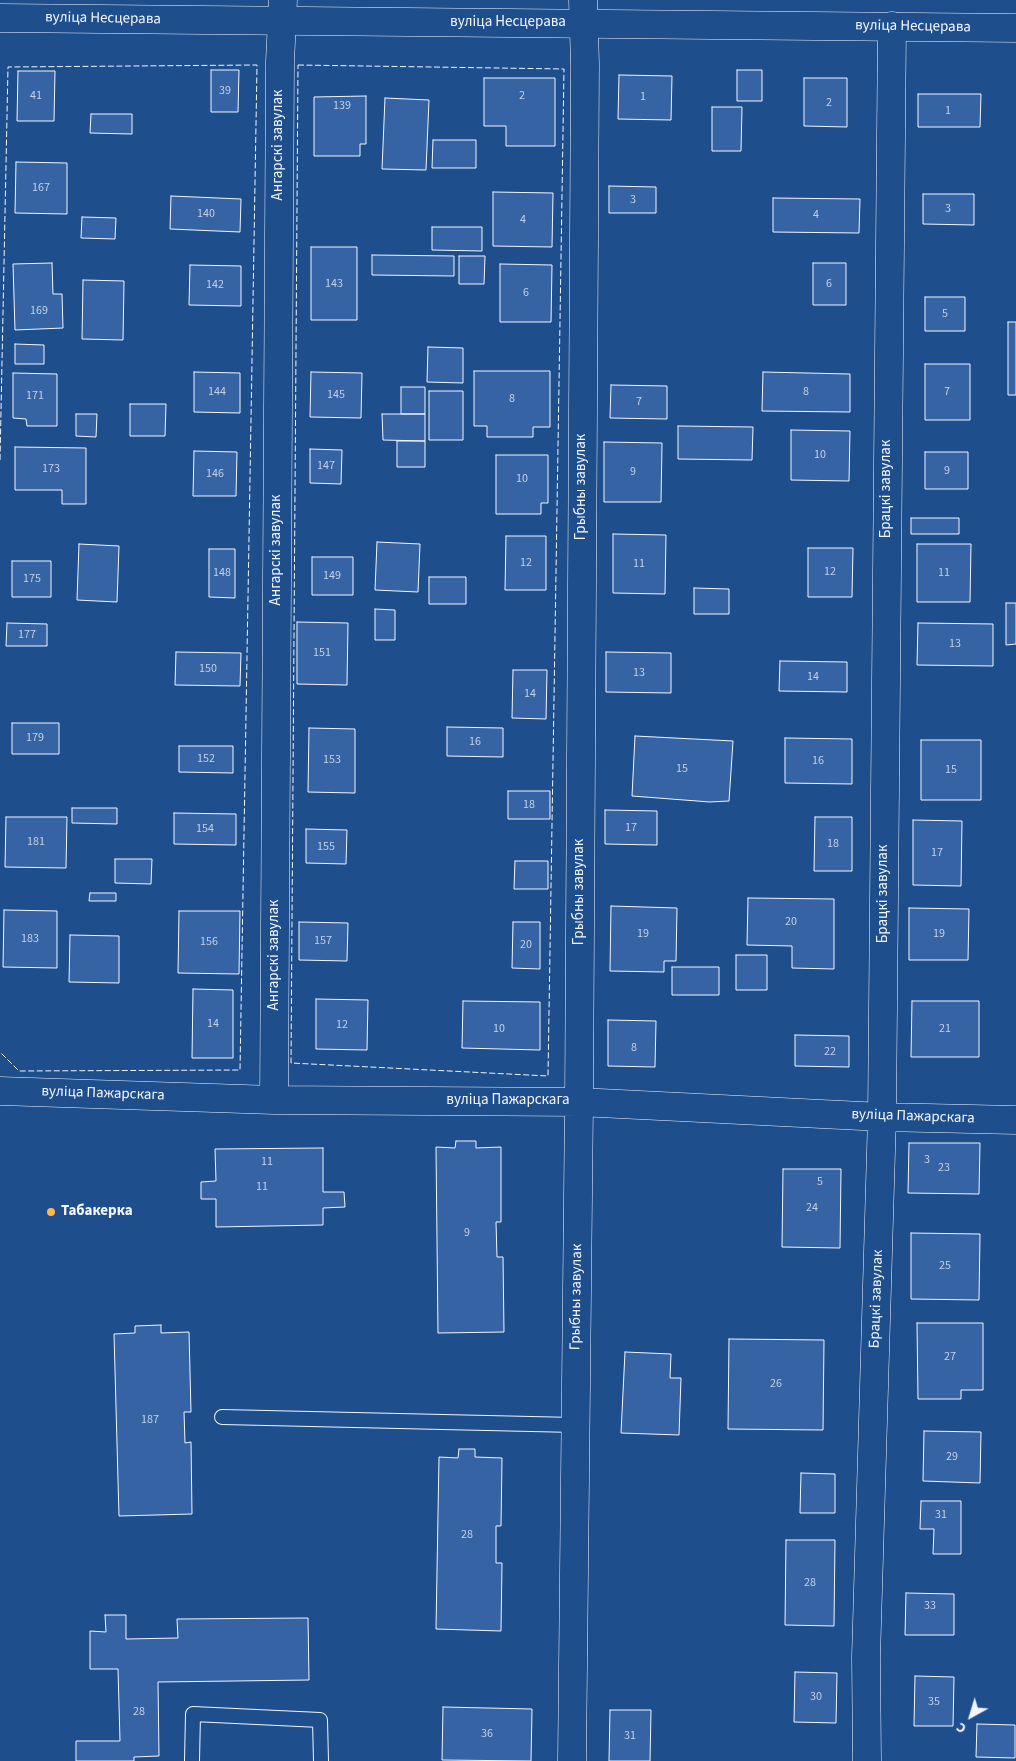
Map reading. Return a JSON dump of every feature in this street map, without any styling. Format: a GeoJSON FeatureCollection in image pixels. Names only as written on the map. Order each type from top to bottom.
{"type":"FeatureCollection","features":[{"type":"Feature","properties":{"kind":"street","name":"вуліца Несцерава"},"geometry":{"type":"LineString","coordinates":[[0,18],[282,10],[583,12],[892,26],[1016,28]]}},
{"type":"Feature","properties":{"kind":"street","name":"Ангарскі завулак"},"geometry":{"type":"LineString","coordinates":[[274,1100],[282,10]]}},
{"type":"Feature","properties":{"kind":"street","name":"Грыбны завулак"},"geometry":{"type":"LineString","coordinates":[[572,1761],[579,1102],[585,74],[583,12]]}},
{"type":"Feature","properties":{"kind":"street","name":"Брацкі завулак"},"geometry":{"type":"LineString","coordinates":[[867,1761],[866,1657],[882,1117],[892,26]]}},
{"type":"Feature","properties":{"kind":"street","name":"вуліца Пажарскага"},"geometry":{"type":"LineString","coordinates":[[0,1091],[274,1100],[579,1102],[882,1117],[1016,1120]]}},
{"type":"Feature","properties":{"kind":"lane"},"geometry":{"type":"LineString","coordinates":[[222,1417],[575,1425]]}},
{"type":"Feature","properties":{"kind":"lane"},"geometry":{"type":"LineString","coordinates":[[192,1761],[193,1714],[320,1720],[321,1761]]}},
{"type":"Feature","properties":{"kind":"building"},"geometry":{"type":"Polygon","coordinates":[[[211,70],[239,70],[238,112],[211,112],[211,70]]]}},
{"type":"Feature","properties":{"kind":"building"},"geometry":{"type":"Polygon","coordinates":[[[737,70],[762,70],[762,101],[737,101],[737,70]]]}},
{"type":"Feature","properties":{"kind":"building"},"geometry":{"type":"Polygon","coordinates":[[[18,71],[55,71],[54,121],[17,121],[18,71]]]}},
{"type":"Feature","properties":{"kind":"building"},"geometry":{"type":"Polygon","coordinates":[[[619,75],[672,76],[671,120],[618,119],[619,75]]]}},
{"type":"Feature","properties":{"kind":"building"},"geometry":{"type":"Polygon","coordinates":[[[484,78],[555,78],[555,146],[506,146],[506,126],[484,126],[484,78]]]}},
{"type":"Feature","properties":{"kind":"building"},"geometry":{"type":"Polygon","coordinates":[[[804,78],[847,78],[847,127],[804,126],[804,78]]]}},
{"type":"Feature","properties":{"kind":"building"},"geometry":{"type":"Polygon","coordinates":[[[918,94],[981,94],[980,127],[918,127],[918,94]]]}},
{"type":"Feature","properties":{"kind":"building"},"geometry":{"type":"Polygon","coordinates":[[[366,96],[366,144],[360,144],[360,156],[314,156],[314,97],[366,96]]]}},
{"type":"Feature","properties":{"kind":"building"},"geometry":{"type":"Polygon","coordinates":[[[385,98],[429,100],[426,170],[382,169],[385,98]]]}},
{"type":"Feature","properties":{"kind":"building"},"geometry":{"type":"Polygon","coordinates":[[[712,107],[742,107],[741,151],[712,151],[712,107]]]}},
{"type":"Feature","properties":{"kind":"building"},"geometry":{"type":"Polygon","coordinates":[[[91,114],[132,114],[132,134],[90,133],[91,114]]]}},
{"type":"Feature","properties":{"kind":"building"},"geometry":{"type":"Polygon","coordinates":[[[433,140],[476,140],[476,168],[432,168],[433,140]]]}},
{"type":"Feature","properties":{"kind":"building"},"geometry":{"type":"Polygon","coordinates":[[[16,162],[67,163],[67,214],[15,213],[16,162]]]}},
{"type":"Feature","properties":{"kind":"building"},"geometry":{"type":"Polygon","coordinates":[[[609,186],[656,187],[656,213],[609,213],[609,186]]]}},
{"type":"Feature","properties":{"kind":"building"},"geometry":{"type":"Polygon","coordinates":[[[493,192],[553,193],[552,247],[493,246],[493,192]]]}},
{"type":"Feature","properties":{"kind":"building"},"geometry":{"type":"Polygon","coordinates":[[[923,194],[974,194],[974,225],[923,224],[923,194]]]}},
{"type":"Feature","properties":{"kind":"building"},"geometry":{"type":"Polygon","coordinates":[[[171,196],[241,199],[240,232],[170,229],[171,196]]]}},
{"type":"Feature","properties":{"kind":"building"},"geometry":{"type":"Polygon","coordinates":[[[773,198],[860,199],[859,233],[773,232],[773,198]]]}},
{"type":"Feature","properties":{"kind":"building"},"geometry":{"type":"Polygon","coordinates":[[[82,217],[116,218],[115,239],[81,238],[82,217]]]}},
{"type":"Feature","properties":{"kind":"building"},"geometry":{"type":"Polygon","coordinates":[[[432,227],[482,227],[482,251],[432,250],[432,227]]]}},
{"type":"Feature","properties":{"kind":"building"},"geometry":{"type":"Polygon","coordinates":[[[311,247],[357,247],[357,320],[311,320],[311,247]]]}},
{"type":"Feature","properties":{"kind":"building"},"geometry":{"type":"Polygon","coordinates":[[[372,255],[454,256],[454,276],[372,275],[372,255]]]}},
{"type":"Feature","properties":{"kind":"building"},"geometry":{"type":"Polygon","coordinates":[[[459,256],[485,256],[484,284],[459,284],[459,256]]]}},
{"type":"Feature","properties":{"kind":"building"},"geometry":{"type":"Polygon","coordinates":[[[52,263],[53,294],[62,294],[63,328],[15,330],[13,264],[52,263]]]}},
{"type":"Feature","properties":{"kind":"building"},"geometry":{"type":"Polygon","coordinates":[[[813,263],[846,263],[846,305],[813,305],[813,263]]]}},
{"type":"Feature","properties":{"kind":"building"},"geometry":{"type":"Polygon","coordinates":[[[500,264],[552,265],[551,322],[500,322],[500,264]]]}},
{"type":"Feature","properties":{"kind":"building"},"geometry":{"type":"Polygon","coordinates":[[[190,265],[241,266],[241,306],[189,305],[190,265]]]}},
{"type":"Feature","properties":{"kind":"building"},"geometry":{"type":"Polygon","coordinates":[[[83,280],[124,281],[123,340],[82,339],[83,280]]]}},
{"type":"Feature","properties":{"kind":"building"},"geometry":{"type":"Polygon","coordinates":[[[925,297],[965,297],[965,331],[925,331],[925,297]]]}},
{"type":"Feature","properties":{"kind":"building"},"geometry":{"type":"Polygon","coordinates":[[[1008,322],[1016,322],[1016,395],[1008,395],[1008,322]]]}},
{"type":"Feature","properties":{"kind":"building"},"geometry":{"type":"Polygon","coordinates":[[[15,344],[44,345],[44,364],[15,364],[15,344]]]}},
{"type":"Feature","properties":{"kind":"building"},"geometry":{"type":"Polygon","coordinates":[[[428,347],[463,348],[463,383],[427,382],[428,347]]]}},
{"type":"Feature","properties":{"kind":"building"},"geometry":{"type":"Polygon","coordinates":[[[925,364],[970,364],[970,420],[925,420],[925,364]]]}},
{"type":"Feature","properties":{"kind":"building"},"geometry":{"type":"Polygon","coordinates":[[[474,371],[550,371],[550,427],[533,427],[533,437],[487,437],[487,426],[474,426],[474,371]]]}},
{"type":"Feature","properties":{"kind":"building"},"geometry":{"type":"Polygon","coordinates":[[[194,372],[240,373],[240,413],[194,412],[194,372]]]}},
{"type":"Feature","properties":{"kind":"building"},"geometry":{"type":"Polygon","coordinates":[[[311,372],[362,373],[361,418],[310,417],[311,372]]]}},
{"type":"Feature","properties":{"kind":"building"},"geometry":{"type":"Polygon","coordinates":[[[763,372],[850,374],[850,412],[762,411],[763,372]]]}},
{"type":"Feature","properties":{"kind":"building"},"geometry":{"type":"Polygon","coordinates":[[[13,373],[57,374],[57,426],[27,426],[26,419],[13,418],[13,373]]]}},
{"type":"Feature","properties":{"kind":"building"},"geometry":{"type":"Polygon","coordinates":[[[611,385],[667,386],[667,419],[610,418],[611,385]]]}},
{"type":"Feature","properties":{"kind":"building"},"geometry":{"type":"Polygon","coordinates":[[[401,387],[425,387],[425,414],[401,414],[401,387]]]}},
{"type":"Feature","properties":{"kind":"building"},"geometry":{"type":"Polygon","coordinates":[[[429,391],[463,391],[463,440],[429,440],[429,391]]]}},
{"type":"Feature","properties":{"kind":"building"},"geometry":{"type":"Polygon","coordinates":[[[130,404],[166,404],[165,436],[130,436],[130,404]]]}},
{"type":"Feature","properties":{"kind":"building"},"geometry":{"type":"Polygon","coordinates":[[[76,414],[97,414],[96,437],[76,436],[76,414]]]}},
{"type":"Feature","properties":{"kind":"building"},"geometry":{"type":"Polygon","coordinates":[[[382,414],[425,414],[425,441],[383,440],[382,414]]]}},
{"type":"Feature","properties":{"kind":"building"},"geometry":{"type":"Polygon","coordinates":[[[678,426],[753,427],[752,460],[678,459],[678,426]]]}},
{"type":"Feature","properties":{"kind":"building"},"geometry":{"type":"Polygon","coordinates":[[[791,430],[850,431],[849,481],[791,480],[791,430]]]}},
{"type":"Feature","properties":{"kind":"building"},"geometry":{"type":"Polygon","coordinates":[[[397,441],[425,441],[425,467],[397,467],[397,441]]]}},
{"type":"Feature","properties":{"kind":"building"},"geometry":{"type":"Polygon","coordinates":[[[604,442],[662,443],[661,502],[604,502],[604,442]]]}},
{"type":"Feature","properties":{"kind":"building"},"geometry":{"type":"Polygon","coordinates":[[[15,447],[86,448],[86,504],[62,504],[62,490],[15,490],[15,447]]]}},
{"type":"Feature","properties":{"kind":"building"},"geometry":{"type":"Polygon","coordinates":[[[310,449],[342,450],[341,484],[310,483],[310,449]]]}},
{"type":"Feature","properties":{"kind":"building"},"geometry":{"type":"Polygon","coordinates":[[[194,451],[237,452],[236,496],[193,496],[194,451]]]}},
{"type":"Feature","properties":{"kind":"building"},"geometry":{"type":"Polygon","coordinates":[[[925,452],[968,452],[968,489],[925,489],[925,452]]]}},
{"type":"Feature","properties":{"kind":"building"},"geometry":{"type":"Polygon","coordinates":[[[496,455],[548,455],[548,503],[541,503],[541,514],[496,514],[496,455]]]}},
{"type":"Feature","properties":{"kind":"building"},"geometry":{"type":"Polygon","coordinates":[[[911,518],[959,518],[959,534],[911,534],[911,518]]]}},
{"type":"Feature","properties":{"kind":"building"},"geometry":{"type":"Polygon","coordinates":[[[613,534],[666,535],[665,594],[613,593],[613,534]]]}},
{"type":"Feature","properties":{"kind":"building"},"geometry":{"type":"Polygon","coordinates":[[[506,536],[546,536],[546,590],[505,590],[506,536]]]}},
{"type":"Feature","properties":{"kind":"building"},"geometry":{"type":"Polygon","coordinates":[[[377,542],[420,544],[418,592],[375,590],[377,542]]]}},
{"type":"Feature","properties":{"kind":"building"},"geometry":{"type":"Polygon","coordinates":[[[79,544],[119,546],[117,602],[77,600],[79,544]]]}},
{"type":"Feature","properties":{"kind":"building"},"geometry":{"type":"Polygon","coordinates":[[[917,544],[971,544],[970,602],[917,602],[917,544]]]}},
{"type":"Feature","properties":{"kind":"building"},"geometry":{"type":"Polygon","coordinates":[[[808,548],[853,548],[852,597],[808,597],[808,548]]]}},
{"type":"Feature","properties":{"kind":"building"},"geometry":{"type":"Polygon","coordinates":[[[209,549],[235,549],[235,598],[209,597],[209,549]]]}},
{"type":"Feature","properties":{"kind":"building"},"geometry":{"type":"Polygon","coordinates":[[[312,557],[353,557],[353,595],[312,595],[312,557]]]}},
{"type":"Feature","properties":{"kind":"building"},"geometry":{"type":"Polygon","coordinates":[[[12,561],[51,561],[51,597],[12,597],[12,561]]]}},
{"type":"Feature","properties":{"kind":"building"},"geometry":{"type":"Polygon","coordinates":[[[429,577],[466,577],[466,604],[429,604],[429,577]]]}},
{"type":"Feature","properties":{"kind":"building"},"geometry":{"type":"Polygon","coordinates":[[[694,588],[729,589],[729,614],[694,614],[694,588]]]}},
{"type":"Feature","properties":{"kind":"building"},"geometry":{"type":"Polygon","coordinates":[[[1006,603],[1016,603],[1016,644],[1006,645],[1006,603]]]}},
{"type":"Feature","properties":{"kind":"building"},"geometry":{"type":"Polygon","coordinates":[[[375,609],[395,610],[395,640],[375,640],[375,609]]]}},
{"type":"Feature","properties":{"kind":"building"},"geometry":{"type":"Polygon","coordinates":[[[297,622],[348,623],[347,685],[297,684],[297,622]]]}},
{"type":"Feature","properties":{"kind":"building"},"geometry":{"type":"Polygon","coordinates":[[[7,623],[47,624],[47,646],[6,646],[7,623]]]}},
{"type":"Feature","properties":{"kind":"building"},"geometry":{"type":"Polygon","coordinates":[[[918,623],[993,624],[993,666],[917,665],[918,623]]]}},
{"type":"Feature","properties":{"kind":"building"},"geometry":{"type":"Polygon","coordinates":[[[176,652],[241,653],[240,686],[175,685],[176,652]]]}},
{"type":"Feature","properties":{"kind":"building"},"geometry":{"type":"Polygon","coordinates":[[[606,652],[671,653],[671,693],[606,692],[606,652]]]}},
{"type":"Feature","properties":{"kind":"building"},"geometry":{"type":"Polygon","coordinates":[[[780,661],[847,662],[847,692],[779,691],[780,661]]]}},
{"type":"Feature","properties":{"kind":"building"},"geometry":{"type":"Polygon","coordinates":[[[513,670],[547,670],[546,719],[512,718],[513,670]]]}},
{"type":"Feature","properties":{"kind":"building"},"geometry":{"type":"Polygon","coordinates":[[[12,723],[59,723],[59,754],[12,754],[12,723]]]}},
{"type":"Feature","properties":{"kind":"building"},"geometry":{"type":"Polygon","coordinates":[[[447,727],[503,728],[503,757],[447,756],[447,727]]]}},
{"type":"Feature","properties":{"kind":"building"},"geometry":{"type":"Polygon","coordinates":[[[309,728],[355,729],[355,793],[308,792],[309,728]]]}},
{"type":"Feature","properties":{"kind":"building"},"geometry":{"type":"Polygon","coordinates":[[[635,736],[733,741],[729,801],[710,802],[632,796],[635,736]]]}},
{"type":"Feature","properties":{"kind":"building"},"geometry":{"type":"Polygon","coordinates":[[[785,738],[852,739],[852,784],[785,783],[785,738]]]}},
{"type":"Feature","properties":{"kind":"building"},"geometry":{"type":"Polygon","coordinates":[[[921,740],[981,740],[981,800],[921,800],[921,740]]]}},
{"type":"Feature","properties":{"kind":"building"},"geometry":{"type":"Polygon","coordinates":[[[179,746],[233,746],[233,773],[179,772],[179,746]]]}},
{"type":"Feature","properties":{"kind":"building"},"geometry":{"type":"Polygon","coordinates":[[[508,791],[550,791],[550,819],[508,819],[508,791]]]}},
{"type":"Feature","properties":{"kind":"building"},"geometry":{"type":"Polygon","coordinates":[[[72,808],[117,808],[117,824],[72,823],[72,808]]]}},
{"type":"Feature","properties":{"kind":"building"},"geometry":{"type":"Polygon","coordinates":[[[605,810],[657,811],[657,845],[605,844],[605,810]]]}},
{"type":"Feature","properties":{"kind":"building"},"geometry":{"type":"Polygon","coordinates":[[[174,813],[236,814],[236,845],[174,844],[174,813]]]}},
{"type":"Feature","properties":{"kind":"building"},"geometry":{"type":"Polygon","coordinates":[[[6,817],[67,817],[66,868],[5,867],[6,817]]]}},
{"type":"Feature","properties":{"kind":"building"},"geometry":{"type":"Polygon","coordinates":[[[815,817],[852,817],[852,871],[814,871],[815,817]]]}},
{"type":"Feature","properties":{"kind":"building"},"geometry":{"type":"Polygon","coordinates":[[[913,820],[962,821],[961,886],[913,885],[913,820]]]}},
{"type":"Feature","properties":{"kind":"building"},"geometry":{"type":"Polygon","coordinates":[[[306,829],[347,830],[346,864],[306,863],[306,829]]]}},
{"type":"Feature","properties":{"kind":"building"},"geometry":{"type":"Polygon","coordinates":[[[115,859],[152,859],[151,884],[115,883],[115,859]]]}},
{"type":"Feature","properties":{"kind":"building"},"geometry":{"type":"Polygon","coordinates":[[[515,861],[548,861],[548,889],[514,889],[515,861]]]}},
{"type":"Feature","properties":{"kind":"building"},"geometry":{"type":"Polygon","coordinates":[[[90,893],[116,893],[116,901],[89,901],[90,893]]]}},
{"type":"Feature","properties":{"kind":"building"},"geometry":{"type":"Polygon","coordinates":[[[748,898],[834,899],[834,969],[792,968],[792,946],[747,945],[748,898]]]}},
{"type":"Feature","properties":{"kind":"building"},"geometry":{"type":"Polygon","coordinates":[[[611,906],[677,908],[676,961],[664,961],[664,972],[610,971],[611,906]]]}},
{"type":"Feature","properties":{"kind":"building"},"geometry":{"type":"Polygon","coordinates":[[[909,908],[969,909],[968,960],[909,960],[909,908]]]}},
{"type":"Feature","properties":{"kind":"building"},"geometry":{"type":"Polygon","coordinates":[[[4,910],[57,911],[57,968],[3,967],[4,910]]]}},
{"type":"Feature","properties":{"kind":"building"},"geometry":{"type":"Polygon","coordinates":[[[179,911],[240,911],[239,974],[178,973],[179,911]]]}},
{"type":"Feature","properties":{"kind":"building"},"geometry":{"type":"Polygon","coordinates":[[[299,922],[348,923],[347,961],[299,960],[299,922]]]}},
{"type":"Feature","properties":{"kind":"building"},"geometry":{"type":"Polygon","coordinates":[[[513,922],[540,922],[540,969],[512,968],[513,922]]]}},
{"type":"Feature","properties":{"kind":"building"},"geometry":{"type":"Polygon","coordinates":[[[70,935],[119,936],[119,983],[69,982],[70,935]]]}},
{"type":"Feature","properties":{"kind":"building"},"geometry":{"type":"Polygon","coordinates":[[[736,955],[767,955],[767,990],[736,990],[736,955]]]}},
{"type":"Feature","properties":{"kind":"building"},"geometry":{"type":"Polygon","coordinates":[[[672,967],[719,967],[719,995],[672,995],[672,967]]]}},
{"type":"Feature","properties":{"kind":"building"},"geometry":{"type":"Polygon","coordinates":[[[193,989],[233,990],[233,1058],[192,1058],[193,989]]]}},
{"type":"Feature","properties":{"kind":"building"},"geometry":{"type":"Polygon","coordinates":[[[316,999],[368,1000],[367,1050],[316,1049],[316,999]]]}},
{"type":"Feature","properties":{"kind":"building"},"geometry":{"type":"Polygon","coordinates":[[[463,1001],[540,1002],[540,1050],[462,1048],[463,1001]]]}},
{"type":"Feature","properties":{"kind":"building"},"geometry":{"type":"Polygon","coordinates":[[[912,1001],[979,1001],[979,1057],[911,1057],[912,1001]]]}},
{"type":"Feature","properties":{"kind":"building"},"geometry":{"type":"Polygon","coordinates":[[[608,1020],[656,1021],[655,1067],[608,1066],[608,1020]]]}},
{"type":"Feature","properties":{"kind":"building"},"geometry":{"type":"Polygon","coordinates":[[[795,1035],[849,1036],[849,1067],[795,1066],[795,1035]]]}},
{"type":"Feature","properties":{"kind":"building"},"geometry":{"type":"Polygon","coordinates":[[[456,1141],[476,1141],[476,1148],[501,1147],[501,1222],[496,1222],[497,1257],[503,1257],[504,1332],[438,1333],[436,1147],[455,1148],[456,1141]]]}},
{"type":"Feature","properties":{"kind":"building"},"geometry":{"type":"Polygon","coordinates":[[[909,1143],[980,1143],[979,1194],[908,1193],[909,1143]]]}},
{"type":"Feature","properties":{"kind":"building"},"geometry":{"type":"Polygon","coordinates":[[[323,1148],[323,1192],[344,1192],[345,1207],[323,1208],[323,1225],[216,1227],[216,1199],[201,1199],[201,1182],[216,1181],[215,1149],[323,1148]]]}},
{"type":"Feature","properties":{"kind":"building"},"geometry":{"type":"Polygon","coordinates":[[[783,1169],[841,1169],[840,1248],[782,1247],[783,1169]]]}},
{"type":"Feature","properties":{"kind":"building"},"geometry":{"type":"Polygon","coordinates":[[[911,1233],[980,1234],[979,1300],[911,1299],[911,1233]]]}},
{"type":"Feature","properties":{"kind":"building"},"geometry":{"type":"Polygon","coordinates":[[[917,1323],[983,1323],[983,1390],[961,1390],[961,1399],[918,1399],[917,1323]]]}},
{"type":"Feature","properties":{"kind":"building"},"geometry":{"type":"Polygon","coordinates":[[[161,1325],[161,1333],[189,1332],[191,1412],[184,1412],[185,1443],[191,1442],[192,1514],[119,1516],[114,1334],[135,1333],[135,1326],[161,1325]]]}},
{"type":"Feature","properties":{"kind":"building"},"geometry":{"type":"Polygon","coordinates":[[[729,1339],[824,1340],[823,1430],[728,1429],[729,1339]]]}},
{"type":"Feature","properties":{"kind":"building"},"geometry":{"type":"Polygon","coordinates":[[[625,1352],[671,1354],[670,1378],[681,1378],[679,1435],[621,1433],[625,1352]]]}},
{"type":"Feature","properties":{"kind":"building"},"geometry":{"type":"Polygon","coordinates":[[[924,1431],[981,1432],[980,1483],[923,1481],[924,1431]]]}},
{"type":"Feature","properties":{"kind":"building"},"geometry":{"type":"Polygon","coordinates":[[[459,1449],[475,1449],[475,1457],[502,1458],[501,1526],[496,1526],[496,1563],[502,1563],[501,1631],[436,1629],[439,1457],[458,1458],[459,1449]]]}},
{"type":"Feature","properties":{"kind":"building"},"geometry":{"type":"Polygon","coordinates":[[[801,1473],[835,1474],[835,1513],[800,1513],[801,1473]]]}},
{"type":"Feature","properties":{"kind":"building"},"geometry":{"type":"Polygon","coordinates":[[[921,1501],[961,1501],[961,1554],[933,1554],[934,1529],[920,1529],[921,1501]]]}},
{"type":"Feature","properties":{"kind":"building"},"geometry":{"type":"Polygon","coordinates":[[[786,1540],[835,1540],[834,1626],[785,1625],[786,1540]]]}},
{"type":"Feature","properties":{"kind":"building"},"geometry":{"type":"Polygon","coordinates":[[[906,1593],[954,1594],[954,1635],[905,1635],[906,1593]]]}},
{"type":"Feature","properties":{"kind":"building"},"geometry":{"type":"Polygon","coordinates":[[[105,1615],[126,1615],[126,1639],[178,1638],[177,1619],[308,1618],[309,1680],[158,1682],[159,1756],[134,1757],[134,1761],[76,1761],[76,1741],[120,1741],[118,1669],[90,1669],[90,1631],[106,1632],[105,1615]]]}},
{"type":"Feature","properties":{"kind":"building"},"geometry":{"type":"Polygon","coordinates":[[[795,1672],[837,1673],[836,1723],[794,1722],[795,1672]]]}},
{"type":"Feature","properties":{"kind":"building"},"geometry":{"type":"Polygon","coordinates":[[[915,1676],[954,1677],[953,1726],[914,1726],[915,1676]]]}},
{"type":"Feature","properties":{"kind":"building"},"geometry":{"type":"Polygon","coordinates":[[[443,1707],[532,1709],[531,1761],[442,1760],[443,1707]]]}},
{"type":"Feature","properties":{"kind":"building"},"geometry":{"type":"Polygon","coordinates":[[[610,1710],[651,1710],[650,1761],[609,1761],[610,1710]]]}},
{"type":"Feature","properties":{"kind":"building"},"geometry":{"type":"Polygon","coordinates":[[[977,1724],[1015,1725],[1015,1758],[976,1757],[977,1724]]]}},
{"type":"Feature","properties":{"kind":"fence"},"geometry":{"type":"LineString","coordinates":[[0,460],[8,67],[257,65],[240,1070],[19,1071],[0,1052]]}},
{"type":"Feature","properties":{"kind":"fence"},"geometry":{"type":"LineString","coordinates":[[298,65],[564,69],[548,1076],[291,1063],[298,65]]}},
{"type":"Feature","properties":{"kind":"place","name":"Табакерка"},"geometry":{"type":"Point","coordinates":[51,1212]}}]}
